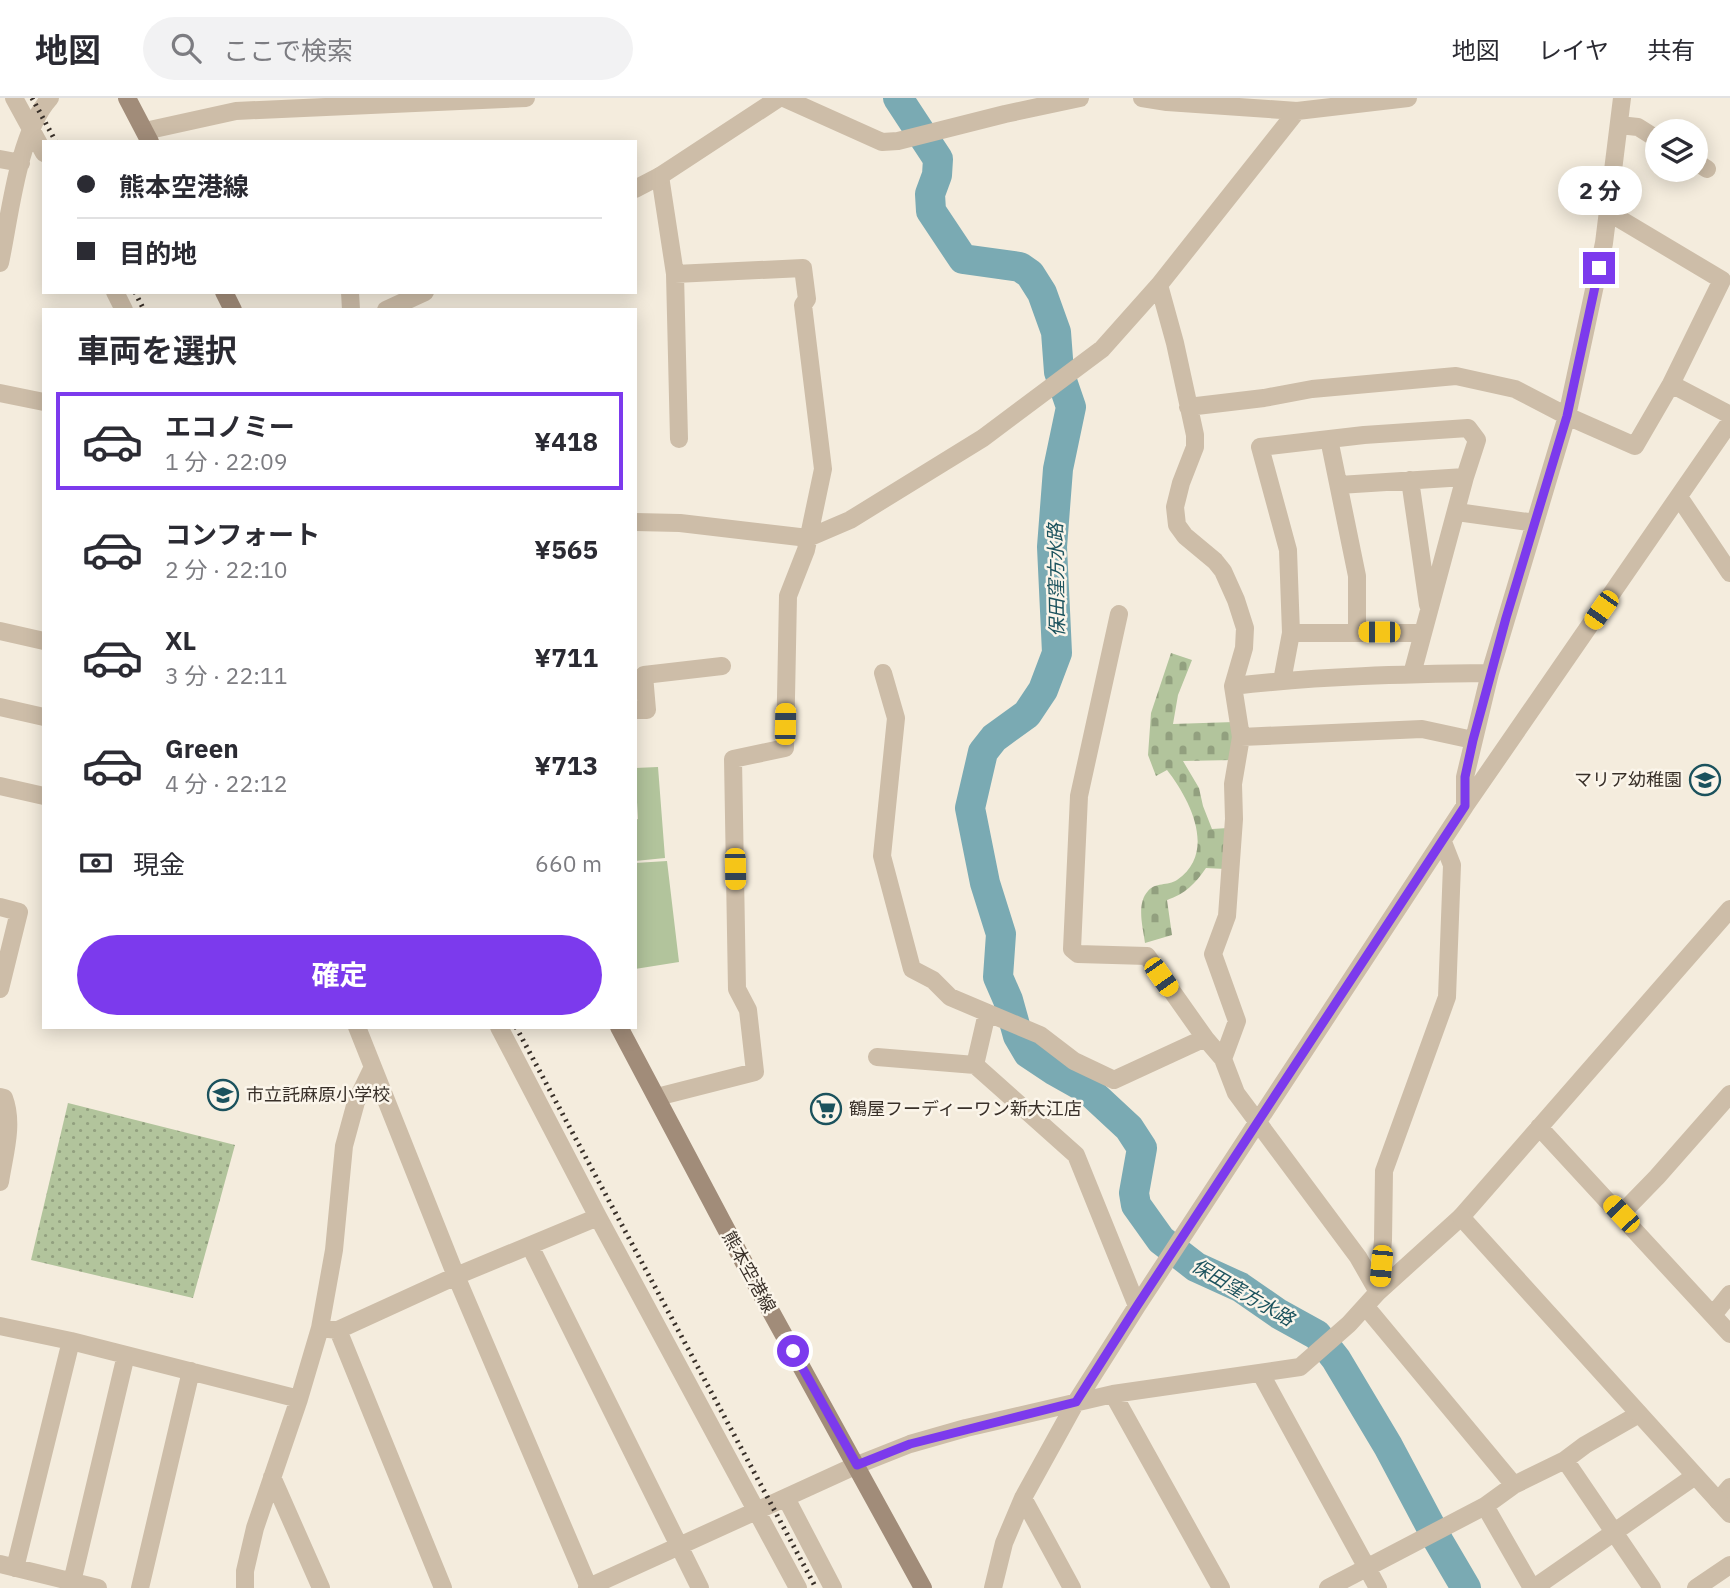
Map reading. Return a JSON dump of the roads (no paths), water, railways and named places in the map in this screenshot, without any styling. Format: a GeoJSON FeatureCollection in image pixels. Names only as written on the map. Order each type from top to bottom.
{"type":"FeatureCollection","features":[{"type":"Feature","properties":{"kind":"main road"},"geometry":{"type":"LineString","coordinates":[[127,98],[147,137]]}},
{"type":"Feature","properties":{"kind":"main road","name":"熊本空港線"},"geometry":{"type":"LineString","coordinates":[[620,1029],[742,1259],[923,1588]]}},
{"type":"Feature","properties":{"kind":"street"},"geometry":{"type":"LineString","coordinates":[[14,98],[42,149]]}},
{"type":"Feature","properties":{"kind":"street"},"geometry":{"type":"LineString","coordinates":[[0,263],[31,128],[39,110],[50,98]]}},
{"type":"Feature","properties":{"kind":"street"},"geometry":{"type":"LineString","coordinates":[[147,137],[236,111],[526,98]]}},
{"type":"Feature","properties":{"kind":"street"},"geometry":{"type":"LineString","coordinates":[[637,188],[781,98],[882,142],[898,141],[1080,98]]}},
{"type":"Feature","properties":{"kind":"street"},"geometry":{"type":"LineString","coordinates":[[1142,98],[1297,111],[1408,98]]}},
{"type":"Feature","properties":{"kind":"street"},"geometry":{"type":"LineString","coordinates":[[1465,806],[1465,777],[1490,673],[1567,416],[1604,243],[1622,98]]}},
{"type":"Feature","properties":{"kind":"street"},"geometry":{"type":"LineString","coordinates":[[637,522],[680,523],[808,538],[850,520],[984,438],[1102,349],[1159,285],[1297,111]]}},
{"type":"Feature","properties":{"kind":"street"},"geometry":{"type":"LineString","coordinates":[[1619,125],[1637,127],[1645,132]]}},
{"type":"Feature","properties":{"kind":"street"},"geometry":{"type":"LineString","coordinates":[[0,159],[21,163]]}},
{"type":"Feature","properties":{"kind":"street"},"geometry":{"type":"LineString","coordinates":[[660,176],[675,274],[679,439]]}},
{"type":"Feature","properties":{"kind":"street"},"geometry":{"type":"LineString","coordinates":[[1188,407],[1312,389],[1456,376],[1515,389],[1635,446],[1671,384],[1722,280],[1608,212]]}},
{"type":"Feature","properties":{"kind":"street"},"geometry":{"type":"LineString","coordinates":[[657,1097],[755,1072],[748,1010],[737,989],[733,759],[785,748],[788,596],[808,538],[823,469],[803,305],[807,299],[803,268],[675,274]]}},
{"type":"Feature","properties":{"kind":"street"},"geometry":{"type":"LineString","coordinates":[[1159,285],[1195,435],[1195,447],[1175,507],[1177,524],[1185,536],[1223,571],[1245,628],[1234,687],[1241,737],[1233,784],[1234,819],[1227,916],[1213,954],[1237,1021],[1223,1059]]}},
{"type":"Feature","properties":{"kind":"street"},"geometry":{"type":"LineString","coordinates":[[390,308],[421,294]]}},
{"type":"Feature","properties":{"kind":"street"},"geometry":{"type":"LineString","coordinates":[[1671,384],[1730,415]]}},
{"type":"Feature","properties":{"kind":"street"},"geometry":{"type":"LineString","coordinates":[[0,393],[42,402]]}},
{"type":"Feature","properties":{"kind":"street"},"geometry":{"type":"LineString","coordinates":[[993,1588],[1004,1543],[1023,1498],[1076,1402],[1465,806],[1730,422]]}},
{"type":"Feature","properties":{"kind":"street"},"geometry":{"type":"LineString","coordinates":[[1282,681],[1291,633],[1288,550],[1260,447],[1423,430],[1468,428],[1477,440],[1412,674]]}},
{"type":"Feature","properties":{"kind":"street"},"geometry":{"type":"LineString","coordinates":[[1329,439],[1357,576],[1357,632]]}},
{"type":"Feature","properties":{"kind":"street"},"geometry":{"type":"LineString","coordinates":[[1339,485],[1465,477]]}},
{"type":"Feature","properties":{"kind":"street"},"geometry":{"type":"LineString","coordinates":[[1410,480],[1430,609]]}},
{"type":"Feature","properties":{"kind":"street"},"geometry":{"type":"LineString","coordinates":[[1679,496],[1730,573]]}},
{"type":"Feature","properties":{"kind":"street"},"geometry":{"type":"LineString","coordinates":[[1457,512],[1535,523]]}},
{"type":"Feature","properties":{"kind":"street"},"geometry":{"type":"LineString","coordinates":[[1119,614],[1079,796],[1072,948],[1078,954],[1147,956],[1223,1059],[1237,1093],[1358,1257],[1378,1292]]}},
{"type":"Feature","properties":{"kind":"street"},"geometry":{"type":"LineString","coordinates":[[0,631],[42,641]]}},
{"type":"Feature","properties":{"kind":"street"},"geometry":{"type":"LineString","coordinates":[[1291,633],[1423,633]]}},
{"type":"Feature","properties":{"kind":"street"},"geometry":{"type":"LineString","coordinates":[[637,710],[647,710],[644,675],[722,666]]}},
{"type":"Feature","properties":{"kind":"street"},"geometry":{"type":"LineString","coordinates":[[883,673],[896,718],[882,856],[912,969],[933,980],[950,997],[1040,1035],[1074,1061],[1114,1080],[1205,1038]]}},
{"type":"Feature","properties":{"kind":"street"},"geometry":{"type":"LineString","coordinates":[[1234,687],[1282,681],[1490,673]]}},
{"type":"Feature","properties":{"kind":"street"},"geometry":{"type":"LineString","coordinates":[[0,707],[42,717]]}},
{"type":"Feature","properties":{"kind":"street"},"geometry":{"type":"LineString","coordinates":[[1241,737],[1422,729],[1473,740]]}},
{"type":"Feature","properties":{"kind":"street"},"geometry":{"type":"LineString","coordinates":[[0,786],[42,796]]}},
{"type":"Feature","properties":{"kind":"street"},"geometry":{"type":"LineString","coordinates":[[1378,1292],[1383,1240],[1384,1171],[1447,998],[1452,865],[1443,842]]}},
{"type":"Feature","properties":{"kind":"street"},"geometry":{"type":"LineString","coordinates":[[0,907],[19,912],[0,989]]}},
{"type":"Feature","properties":{"kind":"street"},"geometry":{"type":"LineString","coordinates":[[358,1029],[456,1276],[588,1588],[857,1465],[910,1444],[1112,1394],[1300,1367],[1461,1217],[1730,909]]}},
{"type":"Feature","properties":{"kind":"street"},"geometry":{"type":"LineString","coordinates":[[975,1065],[988,1013]]}},
{"type":"Feature","properties":{"kind":"street"},"geometry":{"type":"LineString","coordinates":[[500,1029],[798,1588]]}},
{"type":"Feature","properties":{"kind":"street"},"geometry":{"type":"LineString","coordinates":[[877,1057],[975,1065],[1076,1154],[1137,1306]]}},
{"type":"Feature","properties":{"kind":"street"},"geometry":{"type":"LineString","coordinates":[[245,1588],[245,1571],[255,1528],[320,1328],[334,1251],[344,1146],[356,1102],[372,1069]]}},
{"type":"Feature","properties":{"kind":"street"},"geometry":{"type":"LineString","coordinates":[[1621,1214],[1730,1094]]}},
{"type":"Feature","properties":{"kind":"street"},"geometry":{"type":"LineString","coordinates":[[0,1097],[4,1098],[8,1109],[9,1127],[0,1182]]}},
{"type":"Feature","properties":{"kind":"street"},"geometry":{"type":"LineString","coordinates":[[1539,1127],[1730,1334]]}},
{"type":"Feature","properties":{"kind":"street"},"geometry":{"type":"LineString","coordinates":[[320,1328],[338,1331],[456,1276],[598,1217]]}},
{"type":"Feature","properties":{"kind":"street"},"geometry":{"type":"LineString","coordinates":[[1461,1217],[1730,1514]]}},
{"type":"Feature","properties":{"kind":"street"},"geometry":{"type":"LineString","coordinates":[[530,1245],[701,1588]]}},
{"type":"Feature","properties":{"kind":"street"},"geometry":{"type":"LineString","coordinates":[[1713,1315],[1730,1294]]}},
{"type":"Feature","properties":{"kind":"street"},"geometry":{"type":"LineString","coordinates":[[1366,1307],[1514,1485]]}},
{"type":"Feature","properties":{"kind":"street"},"geometry":{"type":"LineString","coordinates":[[0,1326],[71,1341],[299,1399]]}},
{"type":"Feature","properties":{"kind":"street"},"geometry":{"type":"LineString","coordinates":[[338,1331],[443,1588]]}},
{"type":"Feature","properties":{"kind":"street"},"geometry":{"type":"LineString","coordinates":[[71,1341],[7,1566],[38,1581],[72,1582],[98,1588]]}},
{"type":"Feature","properties":{"kind":"street"},"geometry":{"type":"LineString","coordinates":[[72,1582],[126,1355]]}},
{"type":"Feature","properties":{"kind":"street"},"geometry":{"type":"LineString","coordinates":[[140,1588],[191,1371]]}},
{"type":"Feature","properties":{"kind":"street"},"geometry":{"type":"LineString","coordinates":[[1261,1374],[1378,1588]]}},
{"type":"Feature","properties":{"kind":"street"},"geometry":{"type":"LineString","coordinates":[[1112,1394],[1221,1588]]}},
{"type":"Feature","properties":{"kind":"street"},"geometry":{"type":"LineString","coordinates":[[1328,1588],[1485,1506],[1514,1485],[1565,1460],[1585,1445],[1639,1414]]}},
{"type":"Feature","properties":{"kind":"street"},"geometry":{"type":"LineString","coordinates":[[1565,1460],[1652,1588]]}},
{"type":"Feature","properties":{"kind":"street"},"geometry":{"type":"LineString","coordinates":[[1485,1506],[1533,1588],[1695,1476]]}},
{"type":"Feature","properties":{"kind":"street"},"geometry":{"type":"LineString","coordinates":[[272,1477],[321,1588]]}},
{"type":"Feature","properties":{"kind":"street"},"geometry":{"type":"LineString","coordinates":[[1718,1501],[1730,1487]]}},
{"type":"Feature","properties":{"kind":"street"},"geometry":{"type":"LineString","coordinates":[[786,1498],[833,1588]]}},
{"type":"Feature","properties":{"kind":"street"},"geometry":{"type":"LineString","coordinates":[[1023,1498],[1072,1588]]}},
{"type":"Feature","properties":{"kind":"street"},"geometry":{"type":"LineString","coordinates":[[1696,1588],[1730,1565]]}},
{"type":"Feature","properties":{"kind":"waterway","name":"保田窪方水路"},"geometry":{"type":"LineString","coordinates":[[898,98],[938,159],[937,175],[930,194],[931,211],[963,259],[1020,267],[1030,274],[1042,293],[1056,332],[1059,372],[1071,407],[1058,469],[1052,547],[1057,653],[1043,690],[1027,714],[994,738],[983,752],[970,808],[985,883],[1001,934],[998,977],[1018,1036],[1028,1053],[1087,1089],[1129,1128],[1142,1148],[1134,1193],[1136,1205],[1161,1240],[1196,1267],[1240,1287],[1279,1314],[1317,1335],[1336,1359],[1388,1446],[1466,1588]]}},
{"type":"Feature","properties":{"kind":"railway"},"geometry":{"type":"LineString","coordinates":[[32,98],[55,140]]}},
{"type":"Feature","properties":{"kind":"railway"},"geometry":{"type":"LineString","coordinates":[[136,294],[143,308]]}},
{"type":"Feature","properties":{"kind":"railway"},"geometry":{"type":"LineString","coordinates":[[517,1029],[816,1588]]}},
{"type":"Feature","properties":{"kind":"place","name":"マリア幼稚園"},"geometry":{"type":"Point","coordinates":[1705,780]}},
{"type":"Feature","properties":{"kind":"place","name":"市立託麻原小学校"},"geometry":{"type":"Point","coordinates":[223,1095]}},
{"type":"Feature","properties":{"kind":"place","name":"鶴屋フーディーワン新大江店"},"geometry":{"type":"Point","coordinates":[826,1109]}}]}
